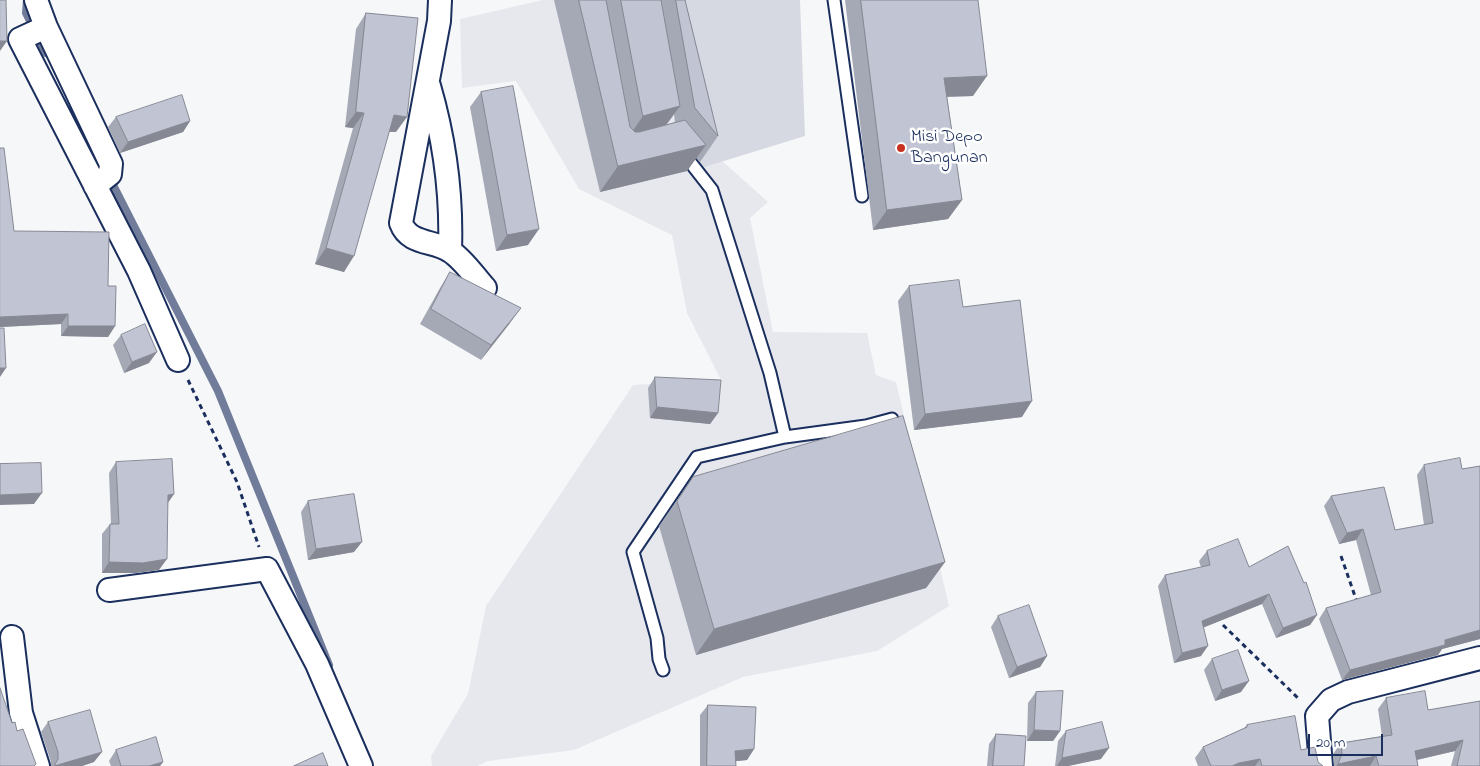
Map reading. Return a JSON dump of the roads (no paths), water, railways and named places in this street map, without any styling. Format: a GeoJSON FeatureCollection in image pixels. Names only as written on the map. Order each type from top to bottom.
{"type":"FeatureCollection","features":[{"type":"Feature","properties":{"kind":"street"},"geometry":{"type":"LineString","coordinates":[[36,0],[37,31],[20,39],[101,181],[178,360]]}},
{"type":"Feature","properties":{"kind":"street"},"geometry":{"type":"LineString","coordinates":[[440,0],[439,21],[401,223],[409,235],[421,241],[450,250],[485,288]]}},
{"type":"Feature","properties":{"kind":"street"},"geometry":{"type":"LineString","coordinates":[[427,82],[440,124],[447,160],[452,210],[450,250]]}},
{"type":"Feature","properties":{"kind":"street"},"geometry":{"type":"LineString","coordinates":[[109,590],[266,569],[317,664],[361,766]]}},
{"type":"Feature","properties":{"kind":"street"},"geometry":{"type":"LineString","coordinates":[[12,637],[21,713],[38,766]]}},
{"type":"Feature","properties":{"kind":"street"},"geometry":{"type":"LineString","coordinates":[[1321,766],[1316,716],[1330,700],[1348,692],[1480,658]]}},
{"type":"Feature","properties":{"kind":"lane"},"geometry":{"type":"LineString","coordinates":[[834,0],[862,196]]}},
{"type":"Feature","properties":{"kind":"lane"},"geometry":{"type":"LineString","coordinates":[[676,144],[712,190],[770,373],[786,437]]}},
{"type":"Feature","properties":{"kind":"lane"},"geometry":{"type":"LineString","coordinates":[[663,670],[659,659],[658,638],[633,552],[697,457],[786,437],[866,426],[892,419]]}},
{"type":"Feature","properties":{"kind":"waterway"},"geometry":{"type":"LineString","coordinates":[[27,0],[26,13],[46,53]]}},
{"type":"Feature","properties":{"kind":"waterway"},"geometry":{"type":"LineString","coordinates":[[109,177],[218,391],[329,665]]}},
{"type":"Feature","properties":{"kind":"place","name":"Misi Depo Bangunan"},"geometry":{"type":"Point","coordinates":[901,148]}}]}
